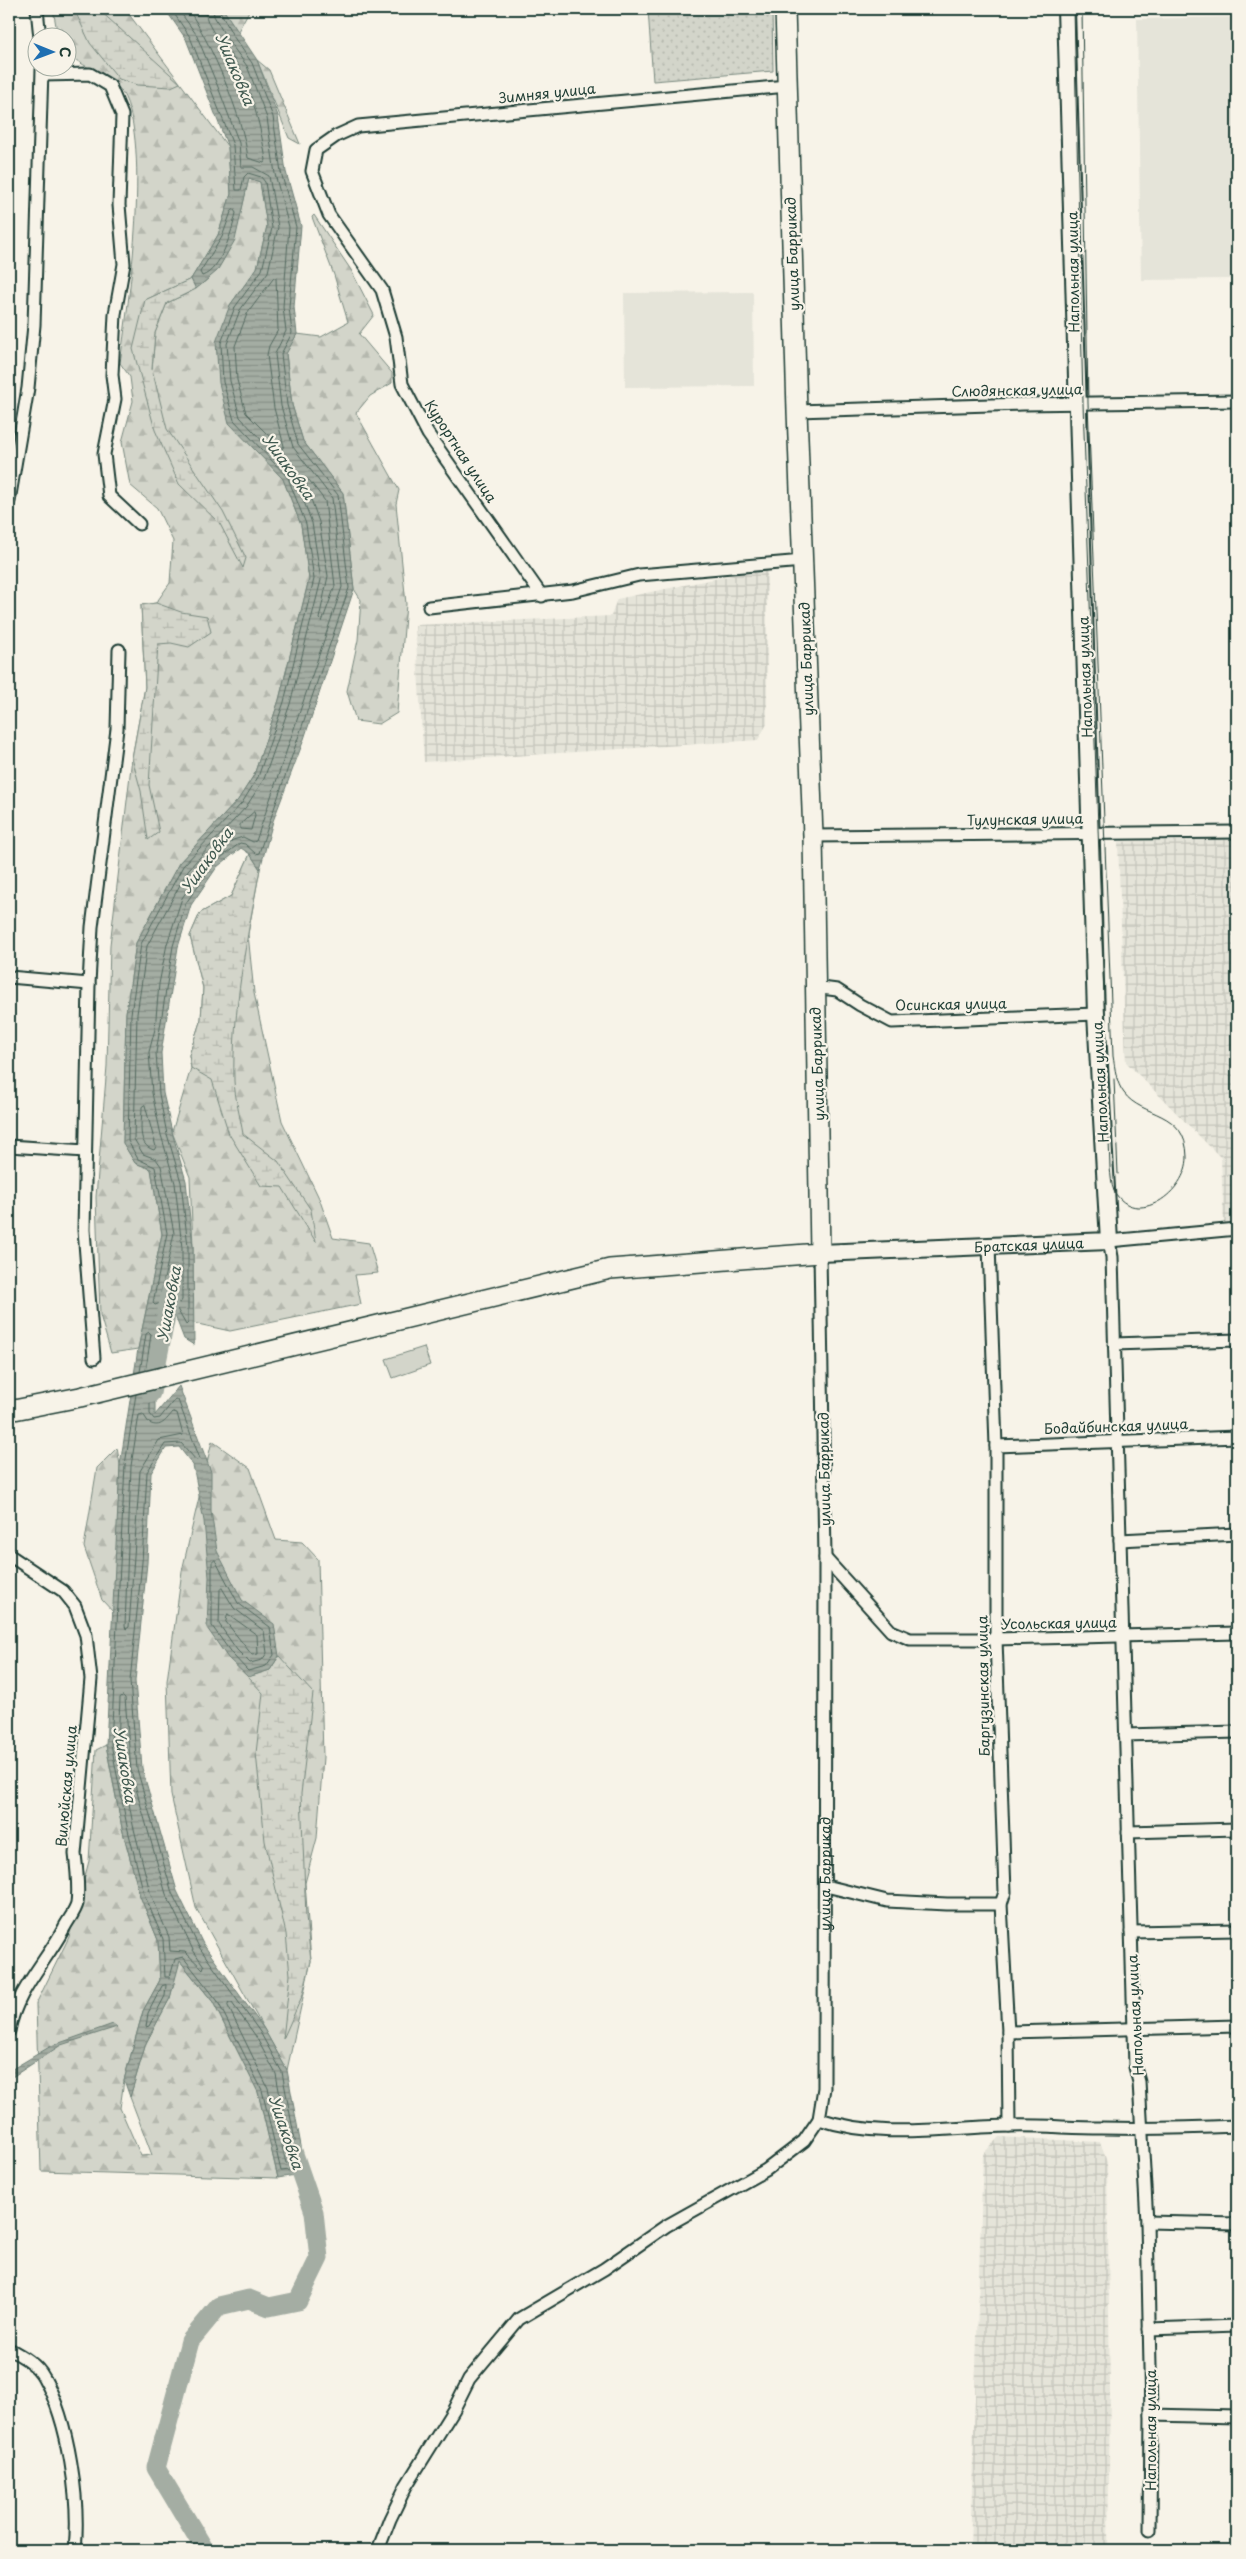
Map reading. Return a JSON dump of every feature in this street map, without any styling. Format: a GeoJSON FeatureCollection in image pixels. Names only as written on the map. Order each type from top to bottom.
{"type":"FeatureCollection","features":[{"type":"Feature","properties":{"kind":"main road","name":"улица Баррикад"},"geometry":{"type":"LineString","coordinates":[[785,9],[797,411],[813,836],[814,987],[820,1253]]}},
{"type":"Feature","properties":{"kind":"main road"},"geometry":{"type":"LineString","coordinates":[[9,1411],[80,1397],[610,1269],[820,1253]]}},
{"type":"Feature","properties":{"kind":"street"},"geometry":{"type":"LineString","coordinates":[[37,9],[39,28]]}},
{"type":"Feature","properties":{"kind":"street","name":"Напольная улица"},"geometry":{"type":"LineString","coordinates":[[1066,9],[1076,403],[1096,1014],[1109,1240],[1112,1257],[1135,2066],[1139,2082],[1146,2222],[1151,2415],[1150,2530]]}},
{"type":"Feature","properties":{"kind":"street"},"geometry":{"type":"LineString","coordinates":[[78,73],[90,74],[110,86],[122,115],[119,205],[124,264],[115,314],[112,376],[115,399],[104,454],[109,496],[140,524]]}},
{"type":"Feature","properties":{"kind":"street"},"geometry":{"type":"LineString","coordinates":[[9,501],[28,388],[34,325],[43,78]]}},
{"type":"Feature","properties":{"kind":"street","name":"Зимняя улица"},"geometry":{"type":"LineString","coordinates":[[316,150],[336,136],[358,126],[788,86]]}},
{"type":"Feature","properties":{"kind":"street","name":"Курортная улица"},"geometry":{"type":"LineString","coordinates":[[316,150],[312,171],[329,215],[382,290],[396,337],[402,384],[428,434],[542,596]]}},
{"type":"Feature","properties":{"kind":"street","name":"Слюдянская улица"},"geometry":{"type":"LineString","coordinates":[[797,411],[1076,403],[1237,401]]}},
{"type":"Feature","properties":{"kind":"street"},"geometry":{"type":"LineString","coordinates":[[430,607],[542,596],[573,591],[639,575],[803,561]]}},
{"type":"Feature","properties":{"kind":"street"},"geometry":{"type":"LineString","coordinates":[[94,1358],[84,1230],[89,984],[92,927],[118,729],[119,650]]}},
{"type":"Feature","properties":{"kind":"street","name":"Тулунская улица"},"geometry":{"type":"LineString","coordinates":[[813,836],[1237,832]]}},
{"type":"Feature","properties":{"kind":"street"},"geometry":{"type":"LineString","coordinates":[[9,977],[89,984]]}},
{"type":"Feature","properties":{"kind":"street","name":"Осинская улица"},"geometry":{"type":"LineString","coordinates":[[814,987],[837,990],[892,1022],[1096,1014]]}},
{"type":"Feature","properties":{"kind":"street"},"geometry":{"type":"LineString","coordinates":[[9,1146],[85,1151]]}},
{"type":"Feature","properties":{"kind":"street","name":"Братская улица"},"geometry":{"type":"LineString","coordinates":[[820,1253],[1109,1240],[1237,1229]]}},
{"type":"Feature","properties":{"kind":"street","name":"Баргузинская улица"},"geometry":{"type":"LineString","coordinates":[[989,1245],[996,1446],[996,1639],[1004,1883],[1001,1904],[1008,2032],[1010,2126]]}},
{"type":"Feature","properties":{"kind":"street","name":"улица Баррикад"},"geometry":{"type":"LineString","coordinates":[[818,2119],[824,2088],[826,1886],[825,1558],[820,1253]]}},
{"type":"Feature","properties":{"kind":"street"},"geometry":{"type":"LineString","coordinates":[[1114,1344],[1237,1340]]}},
{"type":"Feature","properties":{"kind":"street","name":"Бодайбинская улица"},"geometry":{"type":"LineString","coordinates":[[996,1446],[1237,1437]]}},
{"type":"Feature","properties":{"kind":"street"},"geometry":{"type":"LineString","coordinates":[[1120,1540],[1237,1534]]}},
{"type":"Feature","properties":{"kind":"street","name":"Вилюйская улица"},"geometry":{"type":"LineString","coordinates":[[9,1555],[63,1591],[75,1606],[86,1635],[90,1679],[75,1854],[78,1875],[76,1906],[56,1942],[32,1976],[14,2011],[9,2031]]}},
{"type":"Feature","properties":{"kind":"street","name":"Усольская улица"},"geometry":{"type":"LineString","coordinates":[[825,1558],[891,1631],[910,1639],[996,1639],[1237,1633]]}},
{"type":"Feature","properties":{"kind":"street"},"geometry":{"type":"LineString","coordinates":[[1125,1735],[1237,1732]]}},
{"type":"Feature","properties":{"kind":"street"},"geometry":{"type":"LineString","coordinates":[[1128,1832],[1237,1829]]}},
{"type":"Feature","properties":{"kind":"street"},"geometry":{"type":"LineString","coordinates":[[826,1886],[887,1901],[1001,1904]]}},
{"type":"Feature","properties":{"kind":"street"},"geometry":{"type":"LineString","coordinates":[[1131,1932],[1237,1930]]}},
{"type":"Feature","properties":{"kind":"street"},"geometry":{"type":"LineString","coordinates":[[1008,2032],[1237,2026]]}},
{"type":"Feature","properties":{"kind":"street"},"geometry":{"type":"LineString","coordinates":[[378,2550],[406,2486],[454,2409],[468,2379],[519,2319],[604,2269],[666,2226],[730,2192],[766,2170],[804,2141],[818,2119],[837,2125],[886,2131],[954,2130],[1010,2126],[1142,2129],[1237,2126]]}},
{"type":"Feature","properties":{"kind":"street"},"geometry":{"type":"LineString","coordinates":[[1146,2222],[1237,2224]]}},
{"type":"Feature","properties":{"kind":"street"},"geometry":{"type":"LineString","coordinates":[[1149,2329],[1237,2326]]}},
{"type":"Feature","properties":{"kind":"street"},"geometry":{"type":"LineString","coordinates":[[9,2349],[27,2360],[44,2377],[59,2416],[72,2471],[77,2521],[75,2550]]}},
{"type":"Feature","properties":{"kind":"street"},"geometry":{"type":"LineString","coordinates":[[1151,2415],[1237,2416]]}},
{"type":"Feature","properties":{"kind":"shaded area"},"geometry":{"type":"Polygon","coordinates":[[[1237,17],[1237,231],[1231,232],[1231,279],[1141,280],[1137,19],[1237,17]]]}},
{"type":"Feature","properties":{"kind":"shaded area"},"geometry":{"type":"Polygon","coordinates":[[[753,292],[754,386],[625,387],[624,293],[753,292]]]}},
{"type":"Feature","properties":{"kind":"shaded area"},"geometry":{"type":"Polygon","coordinates":[[[767,568],[767,724],[758,740],[424,762],[415,625],[611,616],[617,599],[767,568]]]}},
{"type":"Feature","properties":{"kind":"shaded area"},"geometry":{"type":"Polygon","coordinates":[[[1237,839],[1237,1224],[1224,1225],[1221,1158],[1126,1062],[1118,842],[1237,839]]]}},
{"type":"Feature","properties":{"kind":"shaded area"},"geometry":{"type":"Polygon","coordinates":[[[999,2137],[1100,2142],[1107,2162],[1110,2391],[1108,2550],[970,2550],[983,2154],[999,2137]]]}},
{"type":"Feature","properties":{"kind":"green space"},"geometry":{"type":"Polygon","coordinates":[[[53,9],[125,9],[228,147],[231,194],[218,235],[191,279],[145,300],[152,369],[155,333],[167,303],[195,289],[208,279],[218,267],[227,254],[233,240],[249,178],[260,182],[267,226],[257,268],[230,305],[264,458],[283,479],[301,525],[309,579],[279,700],[254,775],[238,800],[179,863],[136,943],[126,1013],[123,1143],[135,1163],[151,1169],[162,1234],[138,1349],[111,1353],[100,1315],[96,1197],[107,1066],[110,945],[132,758],[145,687],[141,605],[156,603],[170,583],[173,541],[157,508],[130,485],[122,442],[133,401],[130,377],[120,363],[136,220],[137,179],[135,141],[129,110],[119,88],[115,84],[78,62],[78,28],[56,28],[53,9]]]}},
{"type":"Feature","properties":{"kind":"green space"},"geometry":{"type":"Polygon","coordinates":[[[74,9],[98,9],[180,83],[171,87],[137,85],[119,79],[90,43],[74,9]]]}},
{"type":"Feature","properties":{"kind":"green space"},"geometry":{"type":"Polygon","coordinates":[[[223,9],[250,9],[237,33],[223,9]]]}},
{"type":"Feature","properties":{"kind":"green space"},"geometry":{"type":"Polygon","coordinates":[[[648,9],[772,9],[773,71],[653,81],[648,9]]]}},
{"type":"Feature","properties":{"kind":"green space"},"geometry":{"type":"Polygon","coordinates":[[[257,60],[269,70],[300,144],[289,138],[257,60]]]}},
{"type":"Feature","properties":{"kind":"green space"},"geometry":{"type":"Polygon","coordinates":[[[314,215],[351,270],[374,315],[359,334],[392,373],[392,383],[370,396],[356,413],[399,490],[396,504],[406,604],[397,713],[379,724],[356,721],[347,691],[358,640],[361,600],[354,589],[343,493],[303,441],[292,405],[286,353],[297,334],[321,337],[348,322],[334,275],[312,217],[314,215]]]}},
{"type":"Feature","properties":{"kind":"green space"},"geometry":{"type":"Polygon","coordinates":[[[191,279],[196,289],[167,303],[155,333],[152,369],[167,429],[223,512],[246,558],[243,568],[220,524],[179,484],[155,430],[133,349],[145,300],[191,279]]]}},
{"type":"Feature","properties":{"kind":"green space"},"geometry":{"type":"Polygon","coordinates":[[[156,603],[181,612],[207,616],[211,632],[189,647],[171,643],[158,644],[149,785],[159,832],[148,840],[141,791],[132,758],[145,687],[141,605],[156,603]]]}},
{"type":"Feature","properties":{"kind":"green space"},"geometry":{"type":"Polygon","coordinates":[[[250,854],[260,869],[248,934],[254,993],[282,1121],[319,1198],[333,1238],[369,1243],[378,1273],[355,1275],[361,1304],[230,1331],[193,1323],[193,1247],[190,1177],[172,1132],[191,1068],[189,1055],[201,1019],[203,988],[190,936],[200,913],[231,896],[250,854]]]}},
{"type":"Feature","properties":{"kind":"green space"},"geometry":{"type":"Polygon","coordinates":[[[250,854],[260,869],[246,948],[235,1028],[234,1081],[236,1100],[243,1134],[278,1161],[311,1210],[316,1242],[282,1187],[261,1186],[229,1134],[212,1080],[191,1068],[189,1055],[201,1019],[203,988],[190,936],[200,913],[231,896],[250,854]]]}},
{"type":"Feature","properties":{"kind":"green space"},"geometry":{"type":"Polygon","coordinates":[[[424,1347],[430,1365],[393,1378],[386,1359],[424,1347]]]}},
{"type":"Feature","properties":{"kind":"green space"},"geometry":{"type":"Polygon","coordinates":[[[212,1441],[250,1468],[276,1540],[302,1542],[318,1559],[323,1757],[317,1838],[305,1883],[311,1961],[287,2070],[196,1908],[171,1795],[167,1681],[182,1571],[212,1441]]]}},
{"type":"Feature","properties":{"kind":"green space"},"geometry":{"type":"Polygon","coordinates":[[[117,1448],[120,1465],[114,1613],[102,1600],[84,1547],[97,1468],[117,1448]]]}},
{"type":"Feature","properties":{"kind":"green space"},"geometry":{"type":"Polygon","coordinates":[[[279,1656],[313,1693],[301,1794],[306,1917],[311,1961],[303,1994],[283,2039],[290,1975],[286,1934],[265,1841],[256,1753],[263,1693],[248,1677],[270,1670],[279,1656]]]}},
{"type":"Feature","properties":{"kind":"green space"},"geometry":{"type":"Polygon","coordinates":[[[106,1745],[122,1828],[140,1896],[158,1940],[160,1980],[143,2011],[124,2080],[120,2108],[141,2156],[152,2155],[130,2097],[146,2043],[170,1998],[179,1960],[213,2002],[258,2092],[278,2178],[41,2171],[36,2004],[69,1937],[89,1861],[96,1750],[106,1745]]]}},
{"type":"Feature","properties":{"kind":"water"},"geometry":{"type":"Polygon","coordinates":[[[165,9],[223,9],[257,60],[278,116],[286,172],[301,226],[294,307],[297,334],[286,354],[292,405],[303,441],[343,493],[354,589],[303,742],[273,821],[260,869],[250,854],[241,848],[217,867],[191,905],[178,947],[161,1053],[163,1093],[186,1181],[193,1247],[194,1345],[184,1339],[174,1313],[161,1306],[151,1368],[155,1393],[155,1415],[179,1386],[211,1472],[211,1511],[217,1551],[242,1600],[274,1624],[279,1656],[270,1670],[248,1677],[228,1658],[207,1628],[209,1577],[204,1521],[193,1465],[179,1447],[166,1448],[151,1473],[147,1563],[135,1681],[142,1768],[177,1891],[203,1944],[264,2029],[287,2070],[306,2173],[278,2178],[258,2092],[213,2002],[180,1961],[170,1998],[146,2043],[130,2097],[124,2080],[143,2011],[160,1980],[158,1940],[140,1896],[122,1828],[106,1745],[120,1465],[138,1349],[162,1234],[151,1169],[135,1163],[123,1143],[126,1013],[136,943],[179,863],[238,800],[254,775],[279,700],[309,579],[301,525],[283,479],[229,423],[219,383],[216,342],[230,305],[257,268],[267,226],[260,182],[249,178],[235,240],[217,271],[196,289],[191,279],[218,235],[231,194],[228,147],[186,39],[165,9]]]}},
{"type":"Feature","properties":{"kind":"water"},"geometry":{"type":"Polygon","coordinates":[[[113,2024],[117,2027],[61,2045],[9,2079],[9,2071],[51,2046],[113,2024]]]}},
{"type":"Feature","properties":{"kind":"waterway","name":"Ушаковка"},"geometry":{"type":"LineString","coordinates":[[151,1393],[172,1285]]}},
{"type":"Feature","properties":{"kind":"waterway","name":"Ушаковка"},"geometry":{"type":"LineString","coordinates":[[205,2550],[156,2468],[190,2341],[219,2306],[249,2299],[269,2307],[298,2301],[319,2258],[314,2212],[293,2151]]}},
{"type":"Feature","properties":{"kind":"tram line"},"geometry":{"type":"LineString","coordinates":[[1074,9],[1083,403],[1110,1168],[1114,1191],[1123,1202],[1135,1207],[1147,1206],[1159,1201],[1170,1193],[1179,1182],[1185,1170],[1187,1157],[1185,1141],[1179,1130],[1162,1116],[1132,1101],[1121,1089],[1113,1056],[1088,403],[1082,9]]}},
{"type":"Feature","properties":{"kind":"tram line"},"geometry":{"type":"LineString","coordinates":[[1114,1079],[1118,1174]]}}]}
